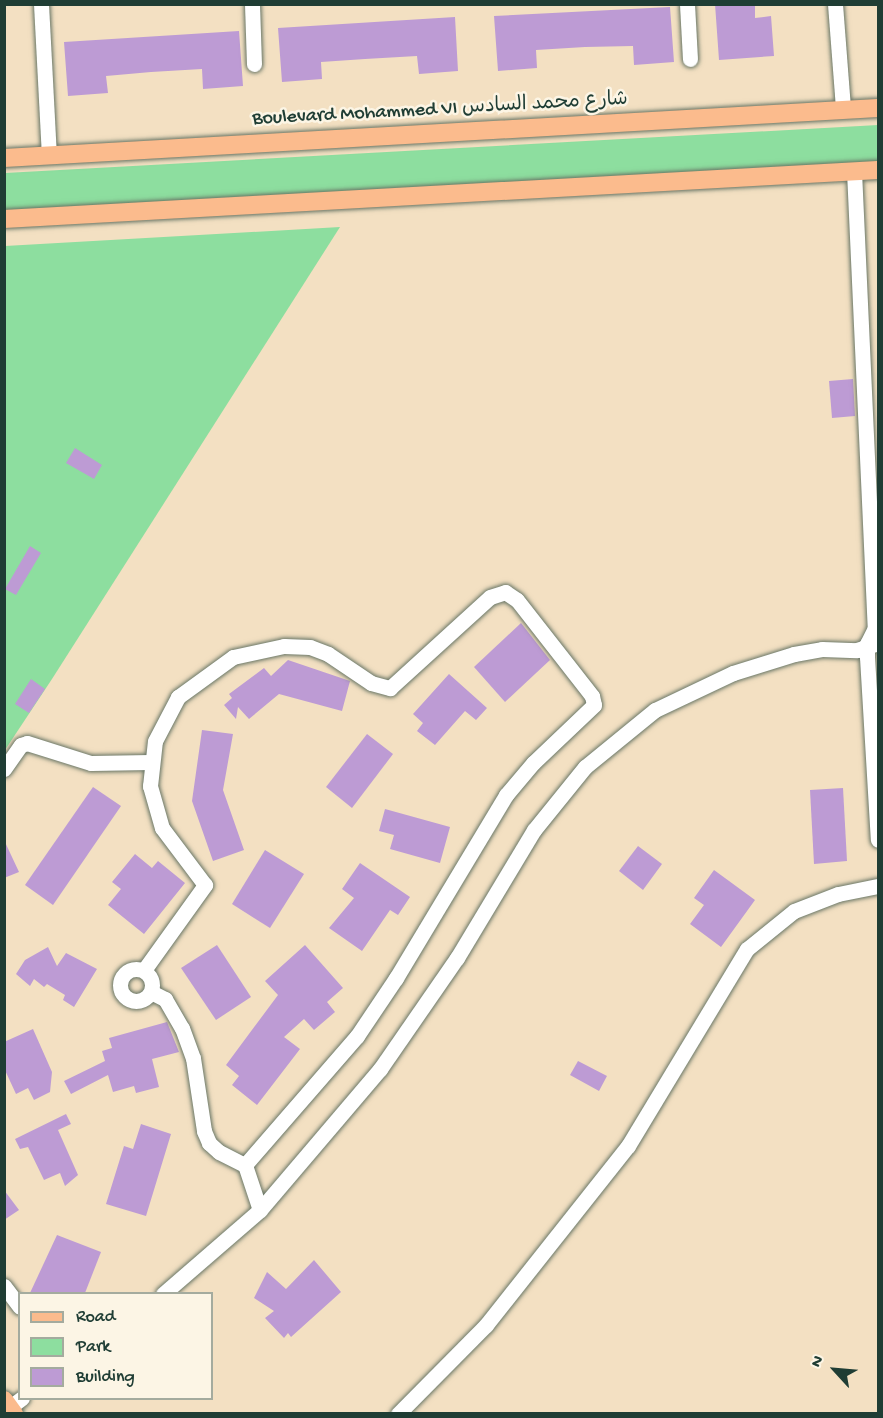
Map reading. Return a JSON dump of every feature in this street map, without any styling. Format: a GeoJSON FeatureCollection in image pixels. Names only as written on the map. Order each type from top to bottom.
{"type":"FeatureCollection","features":[{"type":"Feature","properties":{"kind":"main road","name":"Boulevard Mohammed VI شارع محمد السادس"},"geometry":{"type":"LineString","coordinates":[[4,158],[879,108]]}},
{"type":"Feature","properties":{"kind":"main road"},"geometry":{"type":"LineString","coordinates":[[4,219],[879,170]]}},
{"type":"Feature","properties":{"kind":"street"},"geometry":{"type":"LineString","coordinates":[[41,4],[49,155]]}},
{"type":"Feature","properties":{"kind":"street"},"geometry":{"type":"LineString","coordinates":[[252,4],[254,64]]}},
{"type":"Feature","properties":{"kind":"street"},"geometry":{"type":"LineString","coordinates":[[687,4],[690,59]]}},
{"type":"Feature","properties":{"kind":"street"},"geometry":{"type":"LineString","coordinates":[[835,4],[843,110]]}},
{"type":"Feature","properties":{"kind":"street"},"geometry":{"type":"LineString","coordinates":[[854,171],[879,840]]}},
{"type":"Feature","properties":{"kind":"street"},"geometry":{"type":"LineString","coordinates":[[144,970],[206,885],[162,828],[150,786],[150,762],[154,741],[178,697],[233,657],[265,647],[310,647],[351,667],[371,683],[390,688],[489,597],[504,592],[517,600],[592,696],[594,705],[533,763],[506,795],[431,922],[357,1036],[245,1165]]}},
{"type":"Feature","properties":{"kind":"street"},"geometry":{"type":"LineString","coordinates":[[164,1292],[260,1210],[327,1135],[415,1022],[534,830],[585,767],[656,710],[733,673],[794,654],[872,645]]}},
{"type":"Feature","properties":{"kind":"street"},"geometry":{"type":"LineString","coordinates":[[4,769],[21,745],[27,743],[91,763],[150,762]]}},
{"type":"Feature","properties":{"kind":"street"},"geometry":{"type":"LineString","coordinates":[[398,1413],[486,1325],[628,1146],[747,949],[794,911],[838,894],[879,886]]}},
{"type":"Feature","properties":{"kind":"street"},"geometry":{"type":"LineString","coordinates":[[127,970],[144,970],[153,983],[151,992],[137,1001],[122,994],[119,986],[127,970]]}},
{"type":"Feature","properties":{"kind":"street"},"geometry":{"type":"LineString","coordinates":[[151,992],[165,999],[182,1028],[193,1058],[204,1131],[209,1143],[219,1152],[245,1165],[260,1210]]}},
{"type":"Feature","properties":{"kind":"street"},"geometry":{"type":"LineString","coordinates":[[4,1286],[18,1304]]}},
{"type":"Feature","properties":{"kind":"green space"},"geometry":{"type":"Polygon","coordinates":[[[878,125],[878,162],[5,212],[5,173],[878,125]]]}},
{"type":"Feature","properties":{"kind":"green space"},"geometry":{"type":"Polygon","coordinates":[[[340,227],[52,679],[5,750],[5,246],[340,227]]]}},
{"type":"Feature","properties":{"kind":"building"},"geometry":{"type":"Polygon","coordinates":[[[715,4],[755,4],[755,18],[771,16],[774,56],[719,60],[715,4]]]}},
{"type":"Feature","properties":{"kind":"building"},"geometry":{"type":"Polygon","coordinates":[[[670,7],[674,62],[634,65],[633,46],[585,47],[536,50],[537,68],[498,71],[494,16],[670,7]]]}},
{"type":"Feature","properties":{"kind":"building"},"geometry":{"type":"Polygon","coordinates":[[[455,17],[458,71],[419,74],[417,56],[365,59],[321,62],[322,79],[282,82],[278,28],[455,17]]]}},
{"type":"Feature","properties":{"kind":"building"},"geometry":{"type":"Polygon","coordinates":[[[239,31],[243,86],[203,89],[202,69],[106,76],[108,93],[68,96],[64,42],[239,31]]]}},
{"type":"Feature","properties":{"kind":"building"},"geometry":{"type":"Polygon","coordinates":[[[853,379],[855,416],[832,418],[829,381],[853,379]]]}},
{"type":"Feature","properties":{"kind":"building"},"geometry":{"type":"Polygon","coordinates":[[[75,448],[102,465],[94,479],[66,463],[75,448]]]}},
{"type":"Feature","properties":{"kind":"building"},"geometry":{"type":"Polygon","coordinates":[[[30,546],[41,553],[16,595],[5,589],[30,546]]]}},
{"type":"Feature","properties":{"kind":"building"},"geometry":{"type":"Polygon","coordinates":[[[521,623],[550,660],[505,702],[474,667],[521,623]]]}},
{"type":"Feature","properties":{"kind":"building"},"geometry":{"type":"Polygon","coordinates":[[[288,660],[350,681],[342,711],[279,694],[249,719],[238,707],[236,719],[224,705],[232,698],[229,694],[264,668],[271,676],[288,660]]]}},
{"type":"Feature","properties":{"kind":"building"},"geometry":{"type":"Polygon","coordinates":[[[449,674],[487,708],[476,720],[465,711],[435,745],[417,731],[423,723],[413,714],[449,674]]]}},
{"type":"Feature","properties":{"kind":"building"},"geometry":{"type":"Polygon","coordinates":[[[31,679],[45,689],[29,713],[15,704],[31,679]]]}},
{"type":"Feature","properties":{"kind":"building"},"geometry":{"type":"Polygon","coordinates":[[[202,730],[233,734],[223,790],[244,850],[213,861],[192,801],[202,730]]]}},
{"type":"Feature","properties":{"kind":"building"},"geometry":{"type":"Polygon","coordinates":[[[367,734],[393,754],[352,808],[326,787],[367,734]]]}},
{"type":"Feature","properties":{"kind":"building"},"geometry":{"type":"Polygon","coordinates":[[[93,787],[121,806],[53,905],[25,885],[93,787]]]}},
{"type":"Feature","properties":{"kind":"building"},"geometry":{"type":"Polygon","coordinates":[[[843,788],[847,861],[814,864],[810,790],[843,788]]]}},
{"type":"Feature","properties":{"kind":"building"},"geometry":{"type":"Polygon","coordinates":[[[385,809],[450,827],[440,863],[390,849],[394,835],[379,831],[385,809]]]}},
{"type":"Feature","properties":{"kind":"building"},"geometry":{"type":"Polygon","coordinates":[[[4,840],[19,872],[4,878],[4,840]]]}},
{"type":"Feature","properties":{"kind":"building"},"geometry":{"type":"Polygon","coordinates":[[[638,846],[662,864],[643,890],[619,871],[638,846]]]}},
{"type":"Feature","properties":{"kind":"building"},"geometry":{"type":"Polygon","coordinates":[[[265,850],[304,874],[270,928],[232,904],[265,850]]]}},
{"type":"Feature","properties":{"kind":"building"},"geometry":{"type":"Polygon","coordinates":[[[135,854],[152,868],[158,861],[185,883],[144,934],[108,905],[121,889],[112,882],[135,854]]]}},
{"type":"Feature","properties":{"kind":"building"},"geometry":{"type":"Polygon","coordinates":[[[360,863],[410,897],[398,915],[390,910],[362,951],[329,928],[354,898],[342,889],[360,863]]]}},
{"type":"Feature","properties":{"kind":"building"},"geometry":{"type":"Polygon","coordinates":[[[714,870],[755,900],[721,947],[690,924],[704,905],[694,898],[714,870]]]}},
{"type":"Feature","properties":{"kind":"building"},"geometry":{"type":"Polygon","coordinates":[[[217,945],[251,997],[216,1020],[181,968],[217,945]]]}},
{"type":"Feature","properties":{"kind":"building"},"geometry":{"type":"Polygon","coordinates":[[[305,945],[343,988],[327,1002],[335,1012],[314,1030],[304,1019],[284,1037],[300,1049],[257,1105],[232,1085],[239,1076],[226,1065],[278,995],[265,981],[305,945]]]}},
{"type":"Feature","properties":{"kind":"building"},"geometry":{"type":"Polygon","coordinates":[[[48,947],[57,966],[66,953],[97,969],[74,1007],[63,1000],[65,995],[47,984],[44,987],[34,979],[30,986],[16,974],[25,960],[48,947]]]}},
{"type":"Feature","properties":{"kind":"building"},"geometry":{"type":"Polygon","coordinates":[[[167,1022],[179,1052],[152,1059],[159,1087],[136,1093],[134,1086],[113,1092],[108,1075],[71,1094],[64,1081],[105,1061],[102,1051],[112,1048],[109,1038],[167,1022]]]}},
{"type":"Feature","properties":{"kind":"building"},"geometry":{"type":"Polygon","coordinates":[[[33,1029],[52,1072],[50,1092],[34,1100],[28,1088],[16,1094],[4,1068],[4,1042],[33,1029]]]}},
{"type":"Feature","properties":{"kind":"building"},"geometry":{"type":"Polygon","coordinates":[[[578,1061],[607,1076],[599,1091],[570,1075],[578,1061]]]}},
{"type":"Feature","properties":{"kind":"building"},"geometry":{"type":"Polygon","coordinates":[[[66,1114],[71,1124],[58,1130],[78,1175],[65,1186],[60,1173],[44,1180],[28,1147],[20,1149],[15,1139],[66,1114]]]}},
{"type":"Feature","properties":{"kind":"building"},"geometry":{"type":"Polygon","coordinates":[[[141,1124],[171,1134],[146,1216],[106,1204],[124,1146],[133,1149],[141,1124]]]}},
{"type":"Feature","properties":{"kind":"building"},"geometry":{"type":"Polygon","coordinates":[[[4,1190],[19,1210],[4,1220],[4,1190]]]}},
{"type":"Feature","properties":{"kind":"building"},"geometry":{"type":"Polygon","coordinates":[[[57,1235],[101,1252],[85,1292],[30,1292],[57,1235]]]}},
{"type":"Feature","properties":{"kind":"building"},"geometry":{"type":"Polygon","coordinates":[[[314,1260],[341,1292],[291,1337],[288,1333],[284,1338],[265,1318],[274,1311],[254,1298],[267,1272],[286,1289],[314,1260]]]}}]}
